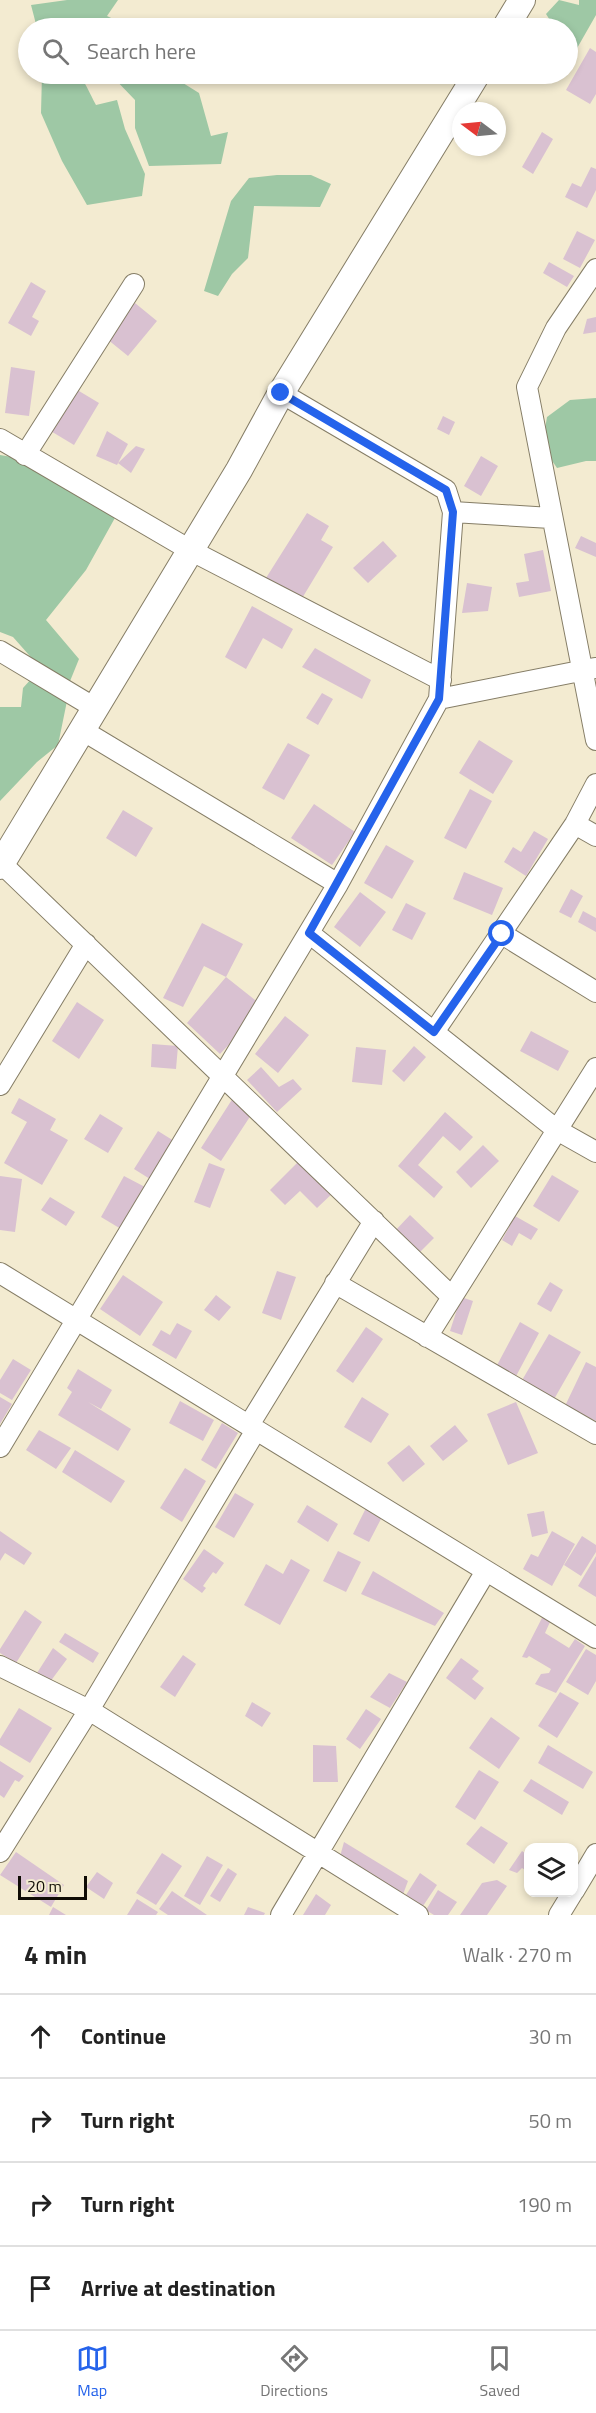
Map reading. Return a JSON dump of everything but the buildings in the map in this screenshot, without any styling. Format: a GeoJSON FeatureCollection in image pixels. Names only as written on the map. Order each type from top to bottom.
{"type":"FeatureCollection","features":[{"type":"Feature","properties":{"kind":"street"},"geometry":{"type":"LineString","coordinates":[[511,18],[522,0]]}},
{"type":"Feature","properties":{"kind":"street"},"geometry":{"type":"LineString","coordinates":[[453,1297],[1,865],[190,550],[281,393],[471,84]]}},
{"type":"Feature","properties":{"kind":"street"},"geometry":{"type":"LineString","coordinates":[[593,277],[556,328],[527,387],[551,518],[590,669],[596,740]]}},
{"type":"Feature","properties":{"kind":"street"},"geometry":{"type":"LineString","coordinates":[[25,455],[134,284]]}},
{"type":"Feature","properties":{"kind":"street"},"geometry":{"type":"LineString","coordinates":[[0,1446],[338,884],[440,689],[453,512],[446,490],[281,393]]}},
{"type":"Feature","properties":{"kind":"street"},"geometry":{"type":"LineString","coordinates":[[0,440],[190,550],[440,689],[590,669]]}},
{"type":"Feature","properties":{"kind":"street"},"geometry":{"type":"LineString","coordinates":[[453,512],[551,518]]}},
{"type":"Feature","properties":{"kind":"street"},"geometry":{"type":"LineString","coordinates":[[0,651],[89,719],[338,884]]}},
{"type":"Feature","properties":{"kind":"street"},"geometry":{"type":"LineString","coordinates":[[434,1032],[575,825],[596,784]]}},
{"type":"Feature","properties":{"kind":"street"},"geometry":{"type":"LineString","coordinates":[[575,825],[596,836]]}},
{"type":"Feature","properties":{"kind":"street"},"geometry":{"type":"LineString","coordinates":[[309,933],[557,1130],[596,1152]]}},
{"type":"Feature","properties":{"kind":"street"},"geometry":{"type":"LineString","coordinates":[[502,934],[596,992]]}},
{"type":"Feature","properties":{"kind":"street"},"geometry":{"type":"LineString","coordinates":[[0,1085],[86,944]]}},
{"type":"Feature","properties":{"kind":"street"},"geometry":{"type":"LineString","coordinates":[[428,1337],[596,1068]]}},
{"type":"Feature","properties":{"kind":"street"},"geometry":{"type":"LineString","coordinates":[[0,1852],[89,1710],[335,1283],[374,1221]]}},
{"type":"Feature","properties":{"kind":"street"},"geometry":{"type":"LineString","coordinates":[[0,1273],[595,1635]]}},
{"type":"Feature","properties":{"kind":"street"},"geometry":{"type":"LineString","coordinates":[[335,1283],[596,1434]]}},
{"type":"Feature","properties":{"kind":"street"},"geometry":{"type":"LineString","coordinates":[[281,1915],[486,1570]]}},
{"type":"Feature","properties":{"kind":"street"},"geometry":{"type":"LineString","coordinates":[[0,1666],[89,1710],[418,1915]]}},
{"type":"Feature","properties":{"kind":"street"},"geometry":{"type":"LineString","coordinates":[[578,1884],[596,1854]]}},
{"type":"Feature","properties":{"kind":"street"},"geometry":{"type":"LineString","coordinates":[[559,1915],[570,1897]]}},
{"type":"Feature","properties":{"kind":"green space"},"geometry":{"type":"Polygon","coordinates":[[[67,0],[118,0],[107,16],[111,18],[34,18],[31,5],[67,0]]]}},
{"type":"Feature","properties":{"kind":"green space"},"geometry":{"type":"Polygon","coordinates":[[[559,0],[579,5],[579,0],[596,0],[596,15],[578,46],[578,18],[549,18],[546,14],[559,0]]]}},
{"type":"Feature","properties":{"kind":"green space"},"geometry":{"type":"Polygon","coordinates":[[[42,84],[85,84],[96,105],[117,100],[125,129],[145,174],[142,196],[87,205],[62,161],[41,113],[42,84]]]}},
{"type":"Feature","properties":{"kind":"green space"},"geometry":{"type":"Polygon","coordinates":[[[120,84],[185,84],[199,93],[211,136],[228,132],[221,164],[149,166],[135,128],[135,100],[120,84]]]}},
{"type":"Feature","properties":{"kind":"green space"},"geometry":{"type":"Polygon","coordinates":[[[311,175],[331,184],[320,207],[254,206],[248,258],[232,274],[218,296],[204,291],[231,201],[249,178],[311,175]]]}},
{"type":"Feature","properties":{"kind":"green space"},"geometry":{"type":"Polygon","coordinates":[[[596,398],[596,461],[557,468],[542,446],[547,417],[570,400],[596,398]]]}},
{"type":"Feature","properties":{"kind":"green space"},"geometry":{"type":"Polygon","coordinates":[[[0,455],[24,459],[116,516],[86,570],[46,620],[79,659],[66,691],[44,672],[13,637],[0,632],[0,455]]]}},
{"type":"Feature","properties":{"kind":"green space"},"geometry":{"type":"Polygon","coordinates":[[[32,678],[67,701],[58,745],[37,762],[0,801],[0,707],[21,707],[23,688],[32,678]]]}},
{"type":"Feature","properties":{"kind":"route"},"geometry":{"type":"LineString","coordinates":[[281,393],[446,490],[453,512],[439,699],[309,933],[434,1032],[502,934]]}}]}
